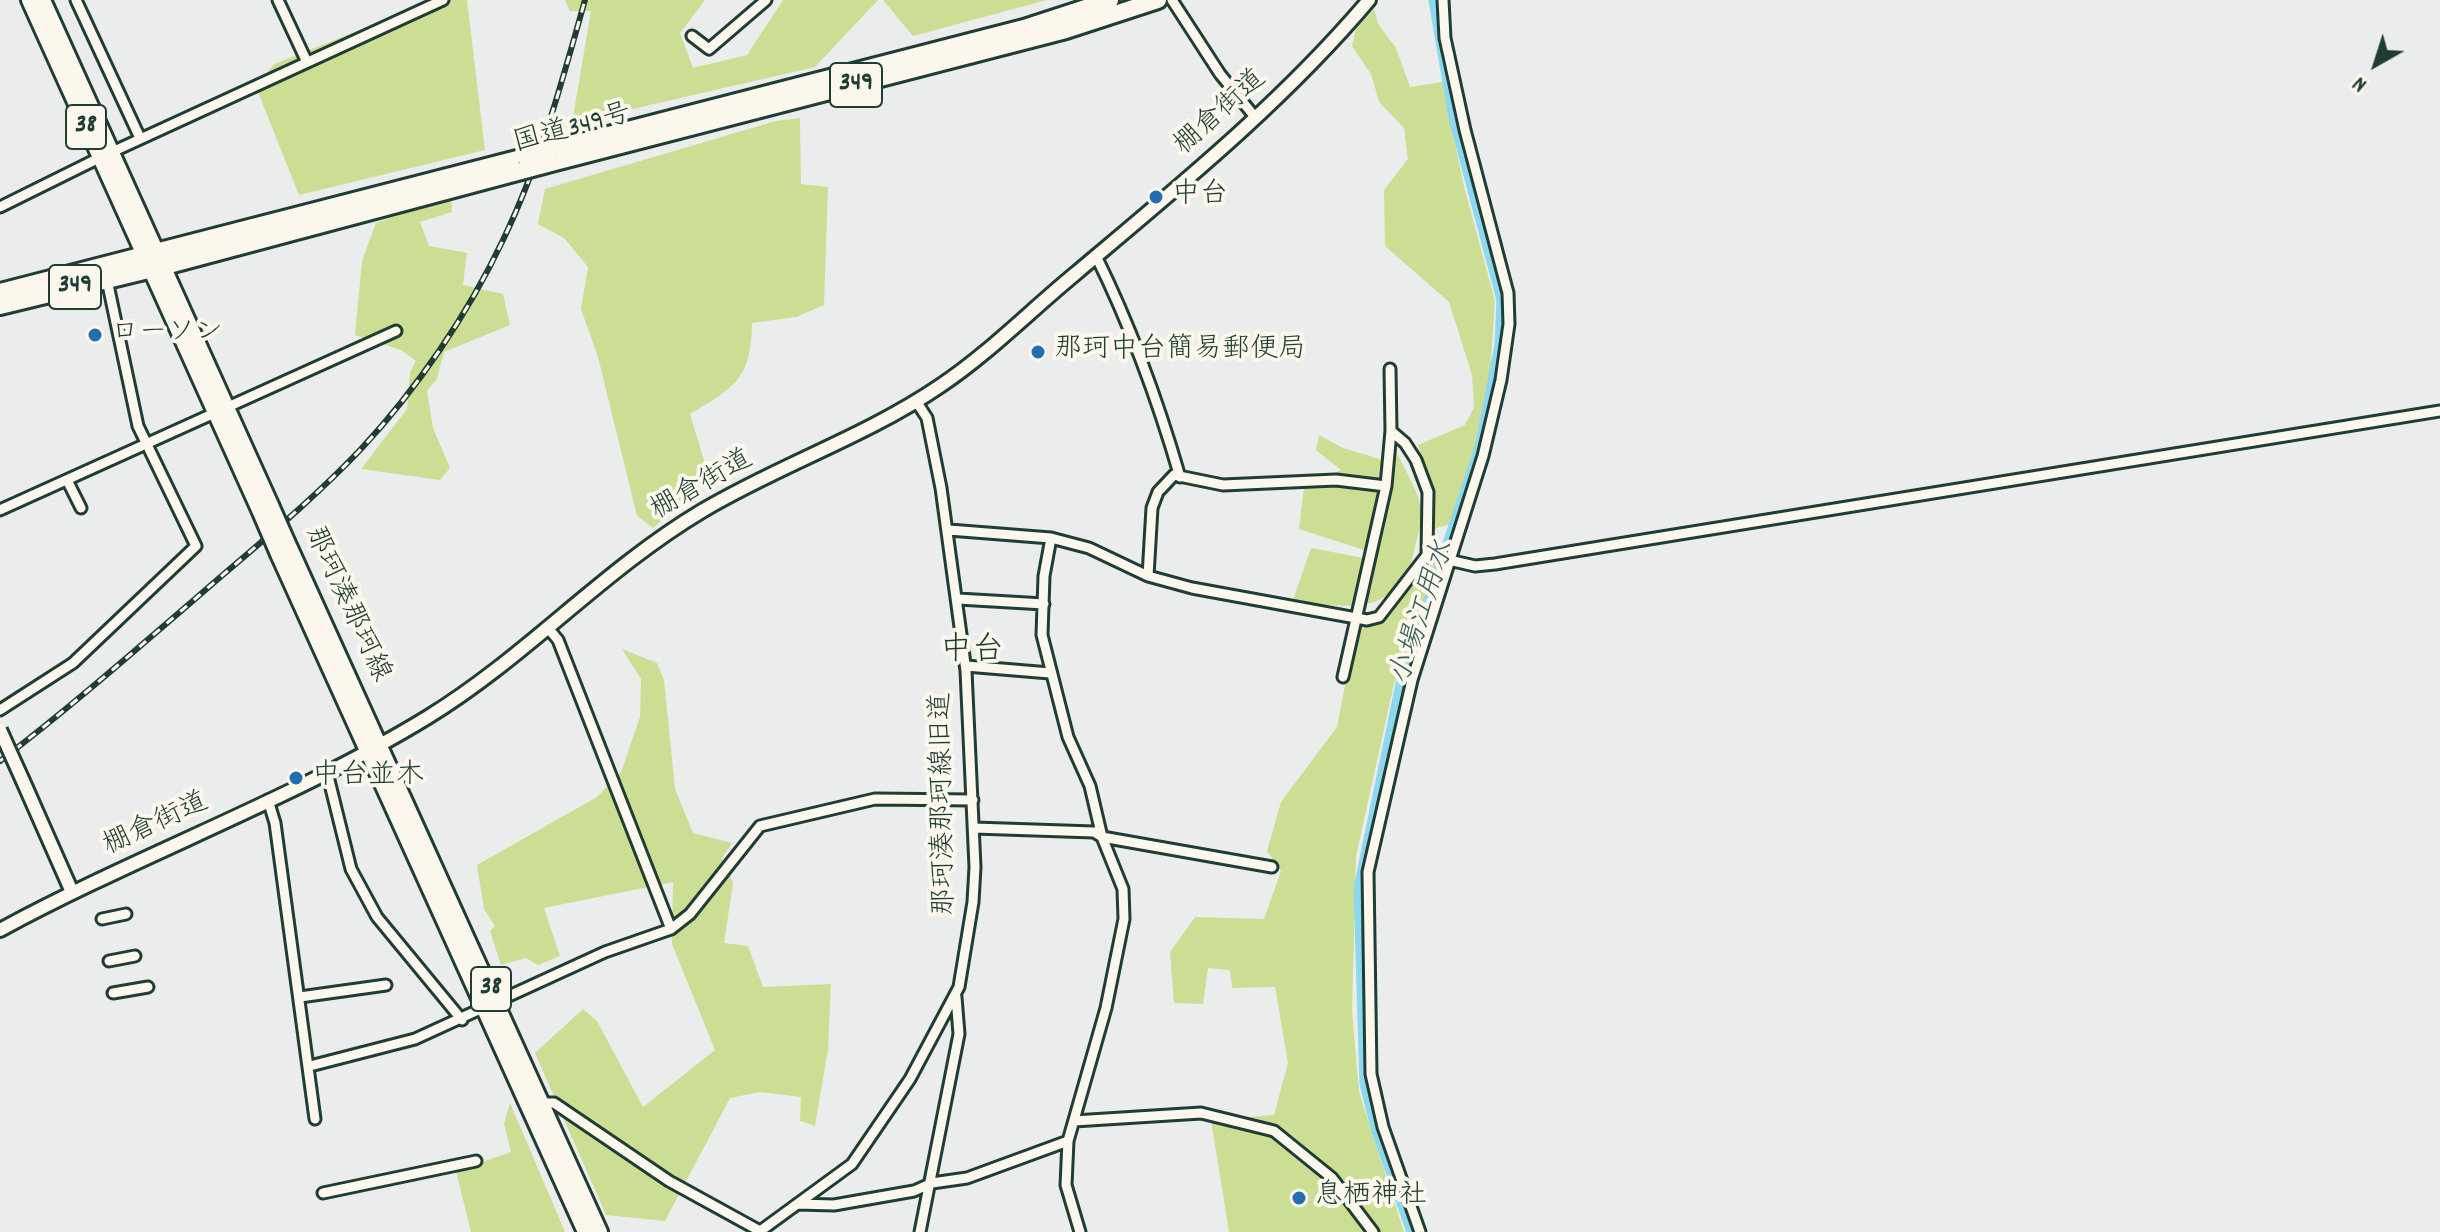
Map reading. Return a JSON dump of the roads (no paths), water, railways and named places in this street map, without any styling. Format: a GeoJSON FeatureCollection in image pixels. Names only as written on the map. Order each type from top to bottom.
{"type":"FeatureCollection","features":[{"type":"Feature","properties":{"kind":"highway","name":"国道349号"},"geometry":{"type":"LineString","coordinates":[[0,292],[154,260],[523,164],[1024,28],[1110,0]]}},
{"type":"Feature","properties":{"kind":"highway","name":"国道349号"},"geometry":{"type":"LineString","coordinates":[[553,156],[1066,30],[1158,0]]}},
{"type":"Feature","properties":{"kind":"highway","name":"国道349号"},"geometry":{"type":"LineString","coordinates":[[0,306],[107,280],[154,260]]}},
{"type":"Feature","properties":{"kind":"main road","name":"那珂湊那珂線"},"geometry":{"type":"LineString","coordinates":[[29,0],[154,260],[491,1005],[585,1232]]}},
{"type":"Feature","properties":{"kind":"main road","name":"那珂湊那珂線"},"geometry":{"type":"LineString","coordinates":[[43,0],[105,155]]}},
{"type":"Feature","properties":{"kind":"main road","name":"那珂湊那珂線"},"geometry":{"type":"LineString","coordinates":[[491,1005],[542,1103],[600,1232]]}},
{"type":"Feature","properties":{"kind":"street"},"geometry":{"type":"LineString","coordinates":[[76,0],[140,138]]}},
{"type":"Feature","properties":{"kind":"street"},"geometry":{"type":"LineString","coordinates":[[278,0],[306,60]]}},
{"type":"Feature","properties":{"kind":"street"},"geometry":{"type":"LineString","coordinates":[[0,207],[306,60],[443,0]]}},
{"type":"Feature","properties":{"kind":"street"},"geometry":{"type":"LineString","coordinates":[[692,36],[709,49],[766,0]]}},
{"type":"Feature","properties":{"kind":"street"},"geometry":{"type":"LineString","coordinates":[[1172,0],[1220,74],[1255,117]]}},
{"type":"Feature","properties":{"kind":"street","name":"棚倉街道"},"geometry":{"type":"LineString","coordinates":[[0,930],[72,892],[374,749],[467,693],[661,537],[702,511],[867,431],[916,401],[973,361],[1255,117],[1321,55],[1369,0]]}},
{"type":"Feature","properties":{"kind":"street"},"geometry":{"type":"LineString","coordinates":[[1420,1232],[1379,1115],[1371,1074],[1367,895],[1371,851],[1440,558],[1487,441],[1509,324],[1508,293],[1465,130],[1445,38],[1443,0]]}},
{"type":"Feature","properties":{"kind":"street"},"geometry":{"type":"LineString","coordinates":[[1096,256],[1132,335],[1143,373],[1157,398],[1180,477]]}},
{"type":"Feature","properties":{"kind":"street"},"geometry":{"type":"LineString","coordinates":[[0,710],[73,663],[196,546],[138,426],[107,280]]}},
{"type":"Feature","properties":{"kind":"street"},"geometry":{"type":"LineString","coordinates":[[0,510],[396,331]]}},
{"type":"Feature","properties":{"kind":"street"},"geometry":{"type":"LineString","coordinates":[[1343,677],[1386,486],[1391,431],[1390,369]]}},
{"type":"Feature","properties":{"kind":"street","name":"那珂湊那珂線旧道"},"geometry":{"type":"LineString","coordinates":[[760,1232],[852,1164],[910,1079],[956,997],[973,902],[974,828],[966,666],[949,530],[927,418],[916,401]]}},
{"type":"Feature","properties":{"kind":"street"},"geometry":{"type":"LineString","coordinates":[[1440,558],[1475,566],[1495,564],[2440,411]]}},
{"type":"Feature","properties":{"kind":"street"},"geometry":{"type":"LineString","coordinates":[[1391,431],[1405,443],[1416,460],[1428,492],[1440,558]]}},
{"type":"Feature","properties":{"kind":"street"},"geometry":{"type":"LineString","coordinates":[[1148,576],[1152,508],[1158,492],[1174,475],[1223,485],[1336,480],[1386,486]]}},
{"type":"Feature","properties":{"kind":"street"},"geometry":{"type":"LineString","coordinates":[[67,480],[81,508]]}},
{"type":"Feature","properties":{"kind":"street"},"geometry":{"type":"LineString","coordinates":[[949,530],[1051,538],[1089,548],[1148,576],[1192,588],[1367,620],[1379,617],[1440,558]]}},
{"type":"Feature","properties":{"kind":"street"},"geometry":{"type":"LineString","coordinates":[[1051,538],[1044,576],[1042,635],[1068,737],[1090,786],[1102,837],[1119,873],[1124,919],[1106,1008],[1068,1141],[1066,1185],[1080,1232]]}},
{"type":"Feature","properties":{"kind":"street"},"geometry":{"type":"LineString","coordinates":[[958,599],[1044,604]]}},
{"type":"Feature","properties":{"kind":"street"},"geometry":{"type":"LineString","coordinates":[[548,628],[558,640],[671,929]]}},
{"type":"Feature","properties":{"kind":"street"},"geometry":{"type":"LineString","coordinates":[[966,666],[1050,673]]}},
{"type":"Feature","properties":{"kind":"street"},"geometry":{"type":"LineString","coordinates":[[0,730],[72,892]]}},
{"type":"Feature","properties":{"kind":"street"},"geometry":{"type":"LineString","coordinates":[[327,772],[351,869],[377,917],[462,1020]]}},
{"type":"Feature","properties":{"kind":"street"},"geometry":{"type":"LineString","coordinates":[[310,1066],[415,1039],[605,952],[671,929],[690,914],[760,826],[875,799],[973,800]]}},
{"type":"Feature","properties":{"kind":"street"},"geometry":{"type":"LineString","coordinates":[[268,800],[275,823],[315,1119]]}},
{"type":"Feature","properties":{"kind":"street"},"geometry":{"type":"LineString","coordinates":[[974,828],[1094,832],[1102,837],[1272,867]]}},
{"type":"Feature","properties":{"kind":"street"},"geometry":{"type":"LineString","coordinates":[[102,919],[126,914]]}},
{"type":"Feature","properties":{"kind":"street"},"geometry":{"type":"LineString","coordinates":[[109,961],[135,956]]}},
{"type":"Feature","properties":{"kind":"street"},"geometry":{"type":"LineString","coordinates":[[300,997],[386,985]]}},
{"type":"Feature","properties":{"kind":"street"},"geometry":{"type":"LineString","coordinates":[[113,993],[148,987]]}},
{"type":"Feature","properties":{"kind":"street"},"geometry":{"type":"LineString","coordinates":[[920,1232],[959,1034],[956,997]]}},
{"type":"Feature","properties":{"kind":"street"},"geometry":{"type":"LineString","coordinates":[[542,1103],[554,1103],[669,1181],[760,1232]]}},
{"type":"Feature","properties":{"kind":"street"},"geometry":{"type":"LineString","coordinates":[[1074,1121],[1201,1113],[1274,1131],[1332,1178],[1373,1232]]}},
{"type":"Feature","properties":{"kind":"street"},"geometry":{"type":"LineString","coordinates":[[797,1204],[834,1205],[872,1200],[932,1183],[967,1178],[1068,1141]]}},
{"type":"Feature","properties":{"kind":"street"},"geometry":{"type":"LineString","coordinates":[[323,1193],[476,1161]]}},
{"type":"Feature","properties":{"kind":"waterway","name":"小場江用水"},"geometry":{"type":"LineString","coordinates":[[1412,1232],[1377,1131],[1365,1084],[1359,888],[1401,684],[1480,448],[1500,345],[1502,300],[1454,118],[1434,0]]}},
{"type":"Feature","properties":{"kind":"railway"},"geometry":{"type":"LineString","coordinates":[[0,761],[99,682],[301,507],[342,469],[402,401],[457,323],[503,240],[539,152],[585,0]]}},
{"type":"Feature","properties":{"kind":"place","name":"中台"},"geometry":{"type":"Point","coordinates":[1156,197]}},
{"type":"Feature","properties":{"kind":"place","name":"ローソン"},"geometry":{"type":"Point","coordinates":[95,335]}},
{"type":"Feature","properties":{"kind":"place","name":"那珂中台簡易郵便局"},"geometry":{"type":"Point","coordinates":[1038,352]}},
{"type":"Feature","properties":{"kind":"place","name":"中台並木"},"geometry":{"type":"Point","coordinates":[296,778]}},
{"type":"Feature","properties":{"kind":"place","name":"息栖神社"},"geometry":{"type":"Point","coordinates":[1299,1198]}},
{"type":"Feature","properties":{"kind":"district","name":"中台"},"geometry":{"type":"Point","coordinates":[972,654]}}]}
